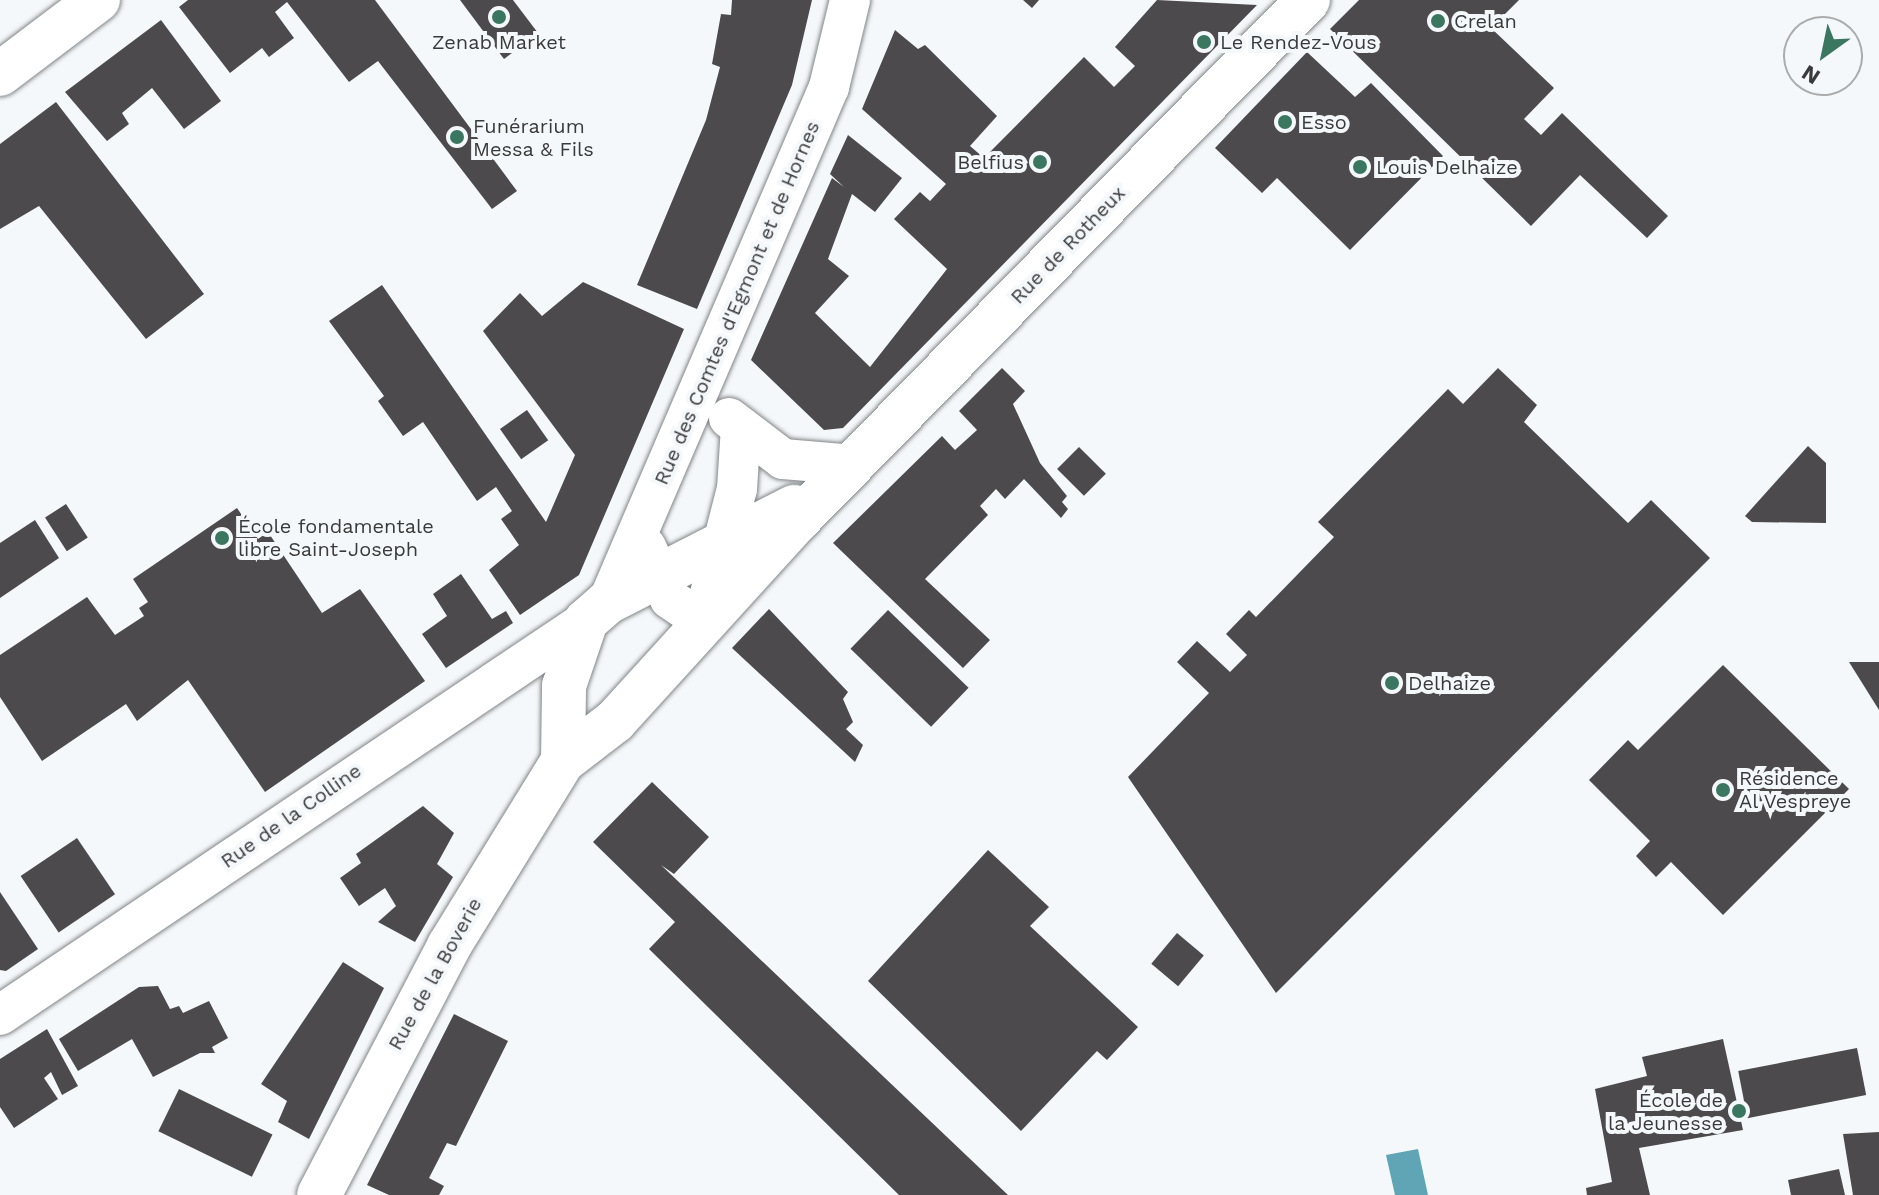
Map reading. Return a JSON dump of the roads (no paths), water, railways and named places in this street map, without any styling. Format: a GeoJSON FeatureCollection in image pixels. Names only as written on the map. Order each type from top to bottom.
{"type":"FeatureCollection","features":[{"type":"Feature","properties":{"kind":"street"},"geometry":{"type":"LineString","coordinates":[[0,74],[98,0]]}},
{"type":"Feature","properties":{"kind":"street","name":"Rue des Comtes d'Egmont et de Hornes"},"geometry":{"type":"LineString","coordinates":[[563,761],[564,686],[597,611],[642,528],[829,87],[850,0]]}},
{"type":"Feature","properties":{"kind":"street","name":"Rue de Rotheux"},"geometry":{"type":"LineString","coordinates":[[841,477],[1308,0]]}},
{"type":"Feature","properties":{"kind":"street"},"geometry":{"type":"LineString","coordinates":[[684,423],[710,413],[741,427],[783,459],[841,477]]}},
{"type":"Feature","properties":{"kind":"street"},"geometry":{"type":"LineString","coordinates":[[703,621],[740,470],[741,427]]}},
{"type":"Feature","properties":{"kind":"street"},"geometry":{"type":"LineString","coordinates":[[597,611],[841,477]]}},
{"type":"Feature","properties":{"kind":"street"},"geometry":{"type":"LineString","coordinates":[[563,761],[615,721],[703,621],[841,477]]}},
{"type":"Feature","properties":{"kind":"street"},"geometry":{"type":"LineString","coordinates":[[642,528],[657,578],[670,599],[703,621]]}},
{"type":"Feature","properties":{"kind":"street","name":"Rue de la Colline"},"geometry":{"type":"LineString","coordinates":[[0,1015],[597,611]]}},
{"type":"Feature","properties":{"kind":"street","name":"Rue de la Boverie"},"geometry":{"type":"LineString","coordinates":[[319,1195],[449,946],[563,761]]}},
{"type":"Feature","properties":{"kind":"water"},"geometry":{"type":"Polygon","coordinates":[[[1418,1149],[1428,1195],[1395,1195],[1386,1155],[1418,1149]]]}},
{"type":"Feature","properties":{"kind":"place","name":"Zenab Market"},"geometry":{"type":"Point","coordinates":[499,17]}},
{"type":"Feature","properties":{"kind":"place","name":"Crelan"},"geometry":{"type":"Point","coordinates":[1438,21]}},
{"type":"Feature","properties":{"kind":"place","name":"Le Rendez-Vous"},"geometry":{"type":"Point","coordinates":[1204,42]}},
{"type":"Feature","properties":{"kind":"place","name":"Esso"},"geometry":{"type":"Point","coordinates":[1285,122]}},
{"type":"Feature","properties":{"kind":"place","name":"Funérarium Messa & Fils"},"geometry":{"type":"Point","coordinates":[457,137]}},
{"type":"Feature","properties":{"kind":"place","name":"Belfius"},"geometry":{"type":"Point","coordinates":[1040,162]}},
{"type":"Feature","properties":{"kind":"place","name":"Louis Delhaize"},"geometry":{"type":"Point","coordinates":[1360,167]}},
{"type":"Feature","properties":{"kind":"place","name":"École fondamentale libre Saint-Joseph"},"geometry":{"type":"Point","coordinates":[222,538]}},
{"type":"Feature","properties":{"kind":"place","name":"Delhaize"},"geometry":{"type":"Point","coordinates":[1392,683]}},
{"type":"Feature","properties":{"kind":"place","name":"Résidence Al Vespreye"},"geometry":{"type":"Point","coordinates":[1723,790]}},
{"type":"Feature","properties":{"kind":"place","name":"École de la Jeunesse"},"geometry":{"type":"Point","coordinates":[1739,1111]}}]}
